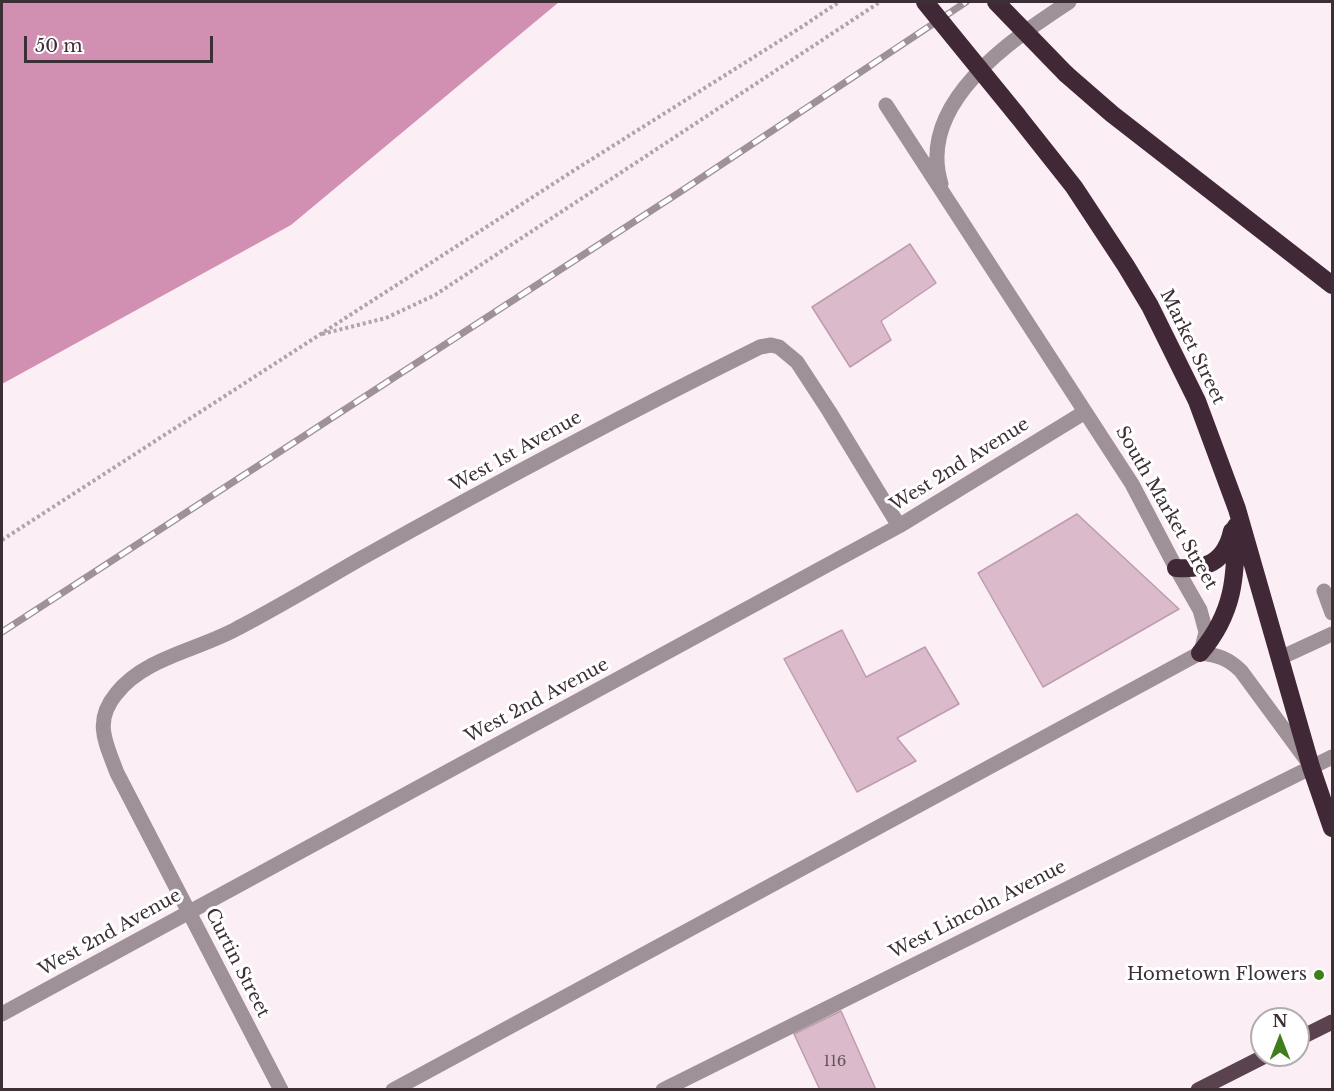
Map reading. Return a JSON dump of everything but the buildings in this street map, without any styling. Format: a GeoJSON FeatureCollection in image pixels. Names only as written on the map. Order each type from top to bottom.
{"type":"FeatureCollection","features":[{"type":"Feature","properties":{"kind":"highway","name":"Market Street"},"geometry":{"type":"LineString","coordinates":[[925,2],[1074,187],[1150,306],[1197,401],[1237,509],[1311,767]]}},
{"type":"Feature","properties":{"kind":"highway"},"geometry":{"type":"LineString","coordinates":[[996,2],[1066,74],[1112,114],[1332,285]]}},
{"type":"Feature","properties":{"kind":"highway"},"geometry":{"type":"LineString","coordinates":[[1176,568],[1204,567],[1215,561],[1225,550],[1231,536],[1237,509]]}},
{"type":"Feature","properties":{"kind":"highway"},"geometry":{"type":"LineString","coordinates":[[1200,653],[1221,624],[1233,590],[1237,509]]}},
{"type":"Feature","properties":{"kind":"highway"},"geometry":{"type":"LineString","coordinates":[[1311,767],[1332,828]]}},
{"type":"Feature","properties":{"kind":"main road"},"geometry":{"type":"LineString","coordinates":[[1310,1033],[1332,1022]]}},
{"type":"Feature","properties":{"kind":"main road"},"geometry":{"type":"LineString","coordinates":[[1198,1089],[1250,1063]]}},
{"type":"Feature","properties":{"kind":"street","name":"South Market Street"},"geometry":{"type":"LineString","coordinates":[[945,196],[936,159],[942,125],[952,108],[965,88],[997,54],[1068,2]]}},
{"type":"Feature","properties":{"kind":"street","name":"South Market Street"},"geometry":{"type":"LineString","coordinates":[[886,105],[1132,484],[1200,610],[1204,622],[1205,642],[1200,653]]}},
{"type":"Feature","properties":{"kind":"street","name":"West 1st Avenue"},"geometry":{"type":"LineString","coordinates":[[102,723],[104,712],[116,694],[132,677],[158,663],[236,630],[361,558],[633,410],[760,347],[771,345],[778,347],[796,362],[829,411],[899,526]]}},
{"type":"Feature","properties":{"kind":"street","name":"West 2nd Avenue"},"geometry":{"type":"LineString","coordinates":[[2,1014],[899,526],[1084,412]]}},
{"type":"Feature","properties":{"kind":"street"},"geometry":{"type":"LineString","coordinates":[[1324,591],[1332,613]]}},
{"type":"Feature","properties":{"kind":"street"},"geometry":{"type":"LineString","coordinates":[[1280,658],[1332,634]]}},
{"type":"Feature","properties":{"kind":"street"},"geometry":{"type":"LineString","coordinates":[[393,1089],[1200,653],[1222,656],[1240,670],[1311,767]]}},
{"type":"Feature","properties":{"kind":"street","name":"Curtin Street"},"geometry":{"type":"LineString","coordinates":[[102,723],[103,734],[117,773],[281,1089]]}},
{"type":"Feature","properties":{"kind":"street","name":"West Lincoln Avenue"},"geometry":{"type":"LineString","coordinates":[[663,1089],[1332,757]]}},
{"type":"Feature","properties":{"kind":"path"},"geometry":{"type":"LineString","coordinates":[[2,540],[317,335],[838,2]]}},
{"type":"Feature","properties":{"kind":"path"},"geometry":{"type":"LineString","coordinates":[[317,335],[366,325],[405,311],[435,295],[880,2]]}},
{"type":"Feature","properties":{"kind":"shaded area"},"geometry":{"type":"Polygon","coordinates":[[[2,2],[559,2],[291,225],[2,384],[2,2]]]}},
{"type":"Feature","properties":{"kind":"railway"},"geometry":{"type":"LineString","coordinates":[[2,632],[683,190],[966,2]]}},
{"type":"Feature","properties":{"kind":"place","name":"Hometown Flowers"},"geometry":{"type":"Point","coordinates":[1319,975]}}]}
